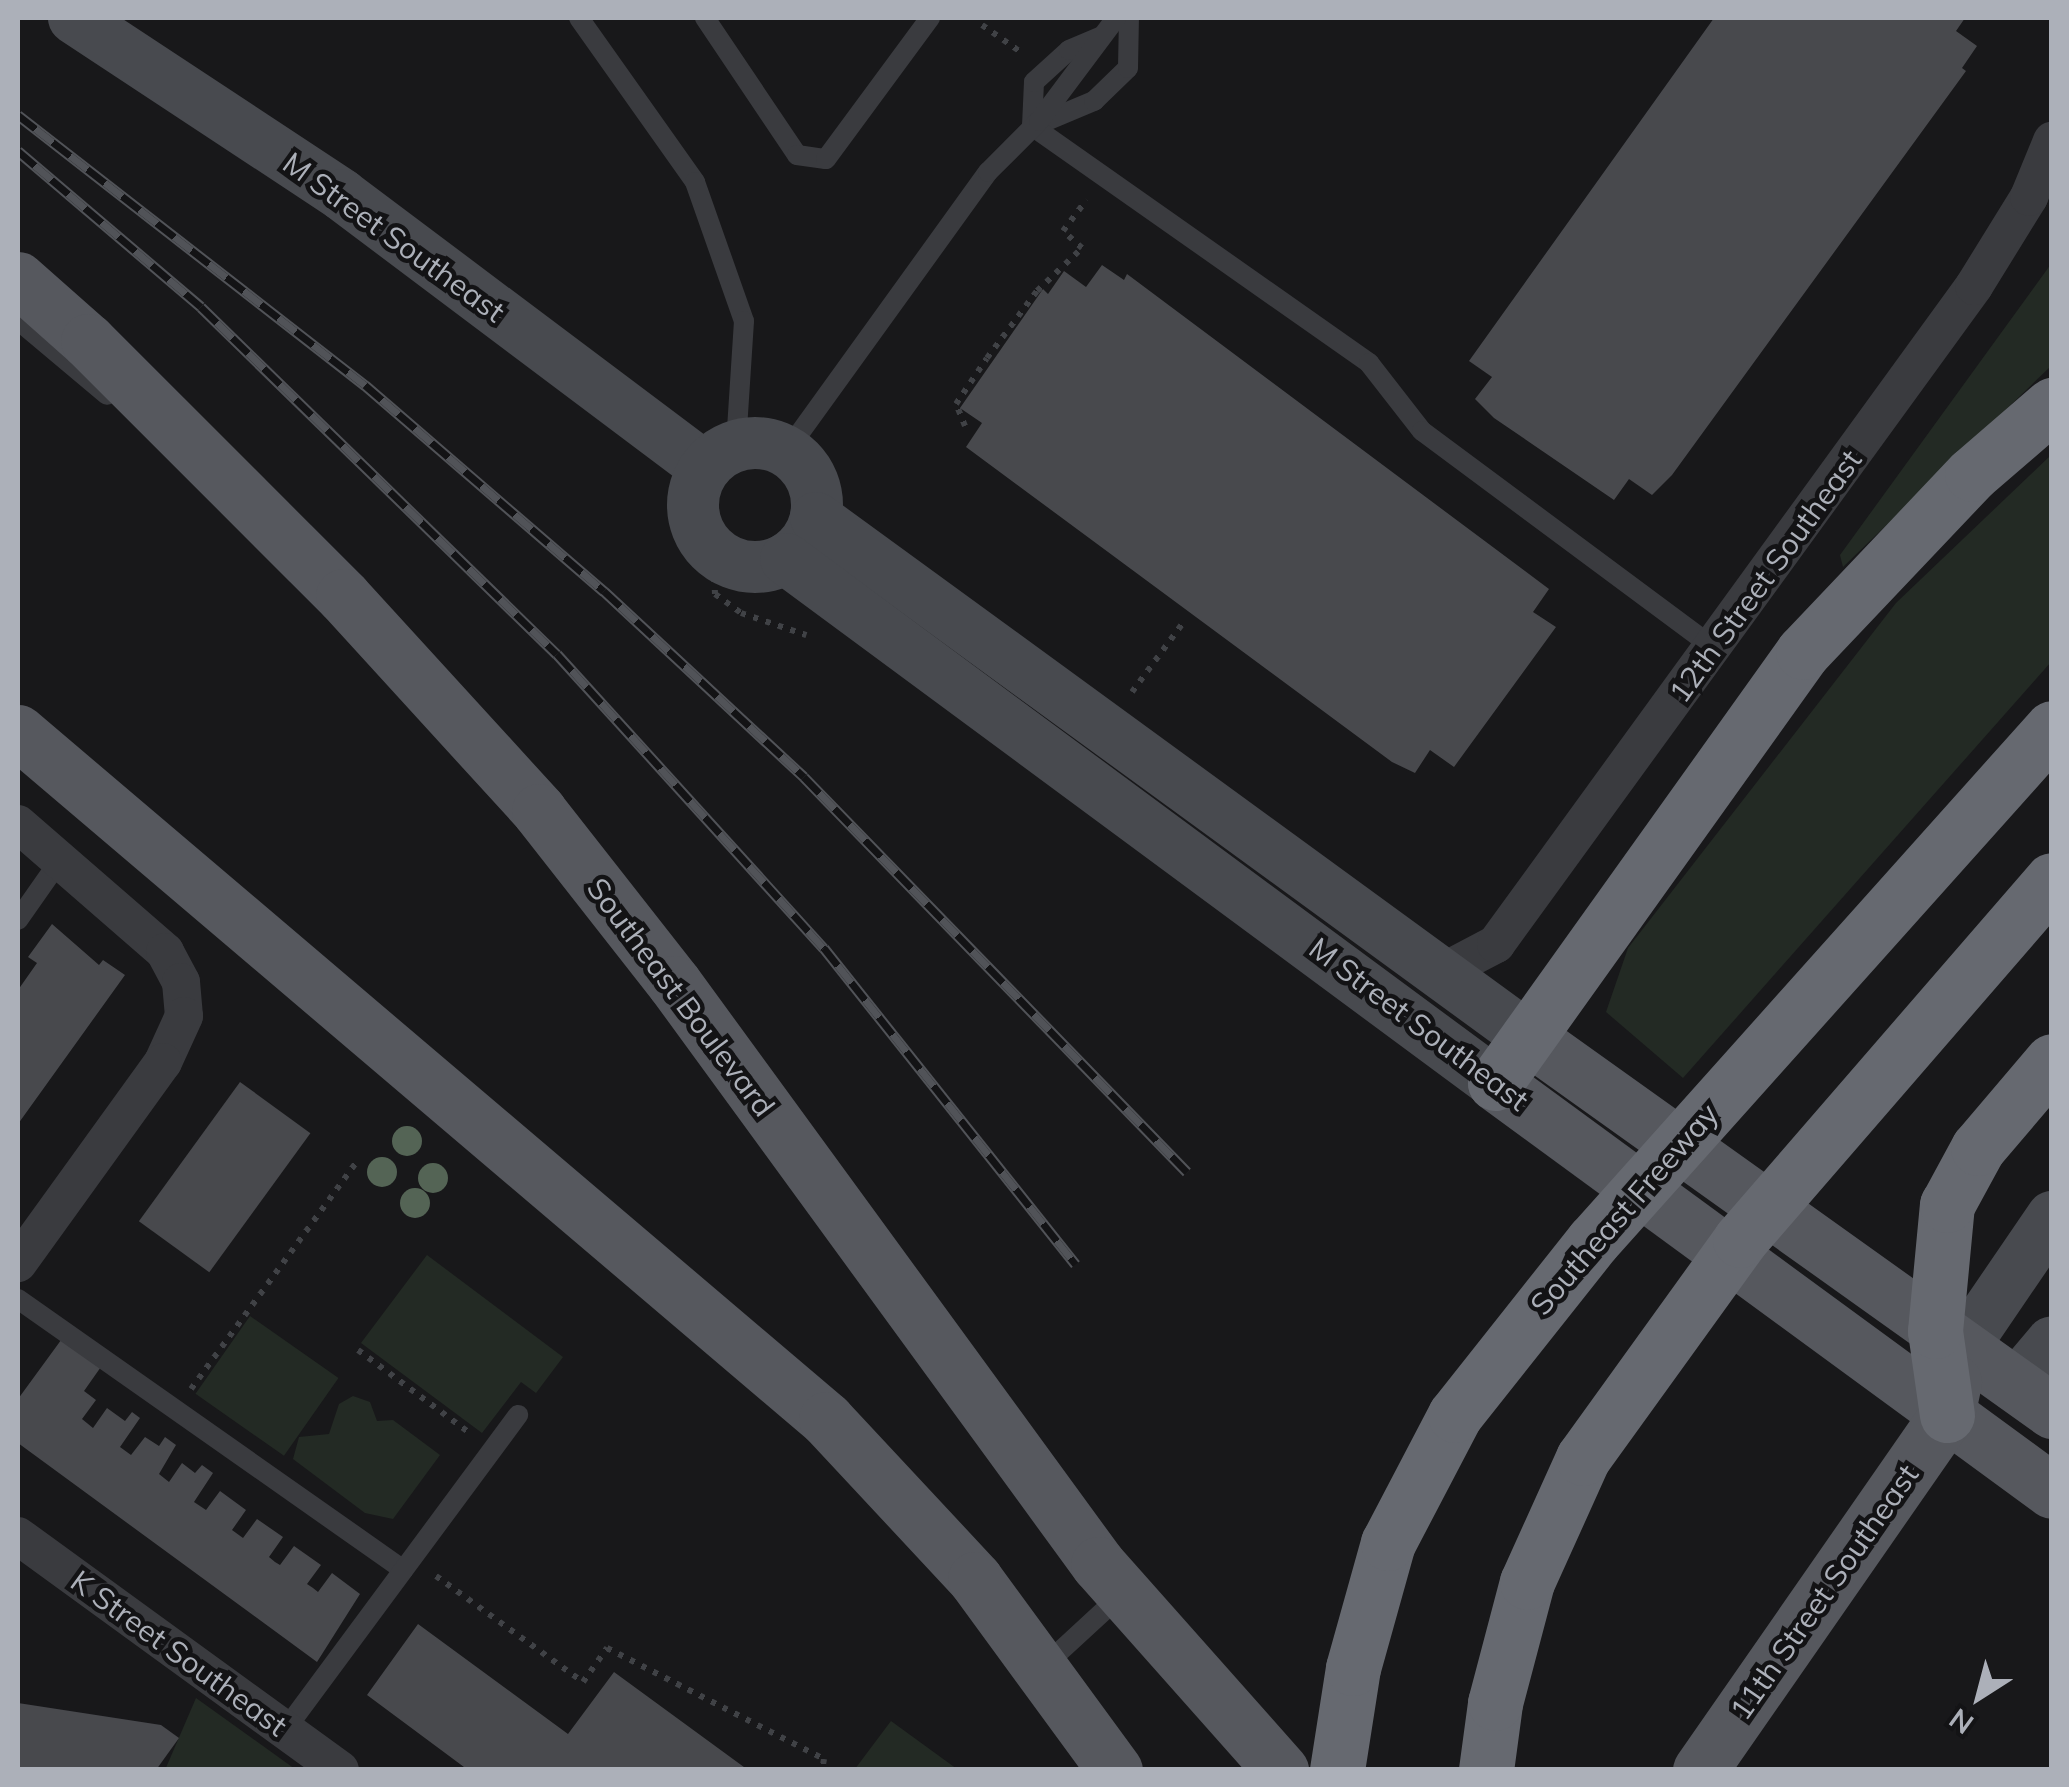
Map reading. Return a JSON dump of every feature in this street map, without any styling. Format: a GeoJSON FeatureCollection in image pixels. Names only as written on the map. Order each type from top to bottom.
{"type":"FeatureCollection","features":[{"type":"Feature","properties":{"kind":"highway"},"geometry":{"type":"LineString","coordinates":[[1495,1083],[1803,652],[1972,474],[2052,404]]}},
{"type":"Feature","properties":{"kind":"highway","name":"Southeast Freeway"},"geometry":{"type":"LineString","coordinates":[[1337,1770],[1352,1668],[1388,1543],[1456,1415],[1542,1300],[2052,728]]}},
{"type":"Feature","properties":{"kind":"highway"},"geometry":{"type":"LineString","coordinates":[[1486,1770],[1494,1703],[1528,1582],[1583,1458],[1740,1240],[2052,880]]}},
{"type":"Feature","properties":{"kind":"highway"},"geometry":{"type":"LineString","coordinates":[[1947,1414],[1942,1229],[1952,1193],[1978,1148],[2052,1061]]}},
{"type":"Feature","properties":{"kind":"main road","name":"Southeast Boulevard"},"geometry":{"type":"LineString","coordinates":[[18,280],[241,495],[443,701],[585,868],[1123,1594],[1282,1770]]}},
{"type":"Feature","properties":{"kind":"main road"},"geometry":{"type":"LineString","coordinates":[[18,732],[773,1370],[926,1524],[1044,1666],[1116,1770]]}},
{"type":"Feature","properties":{"kind":"main road","name":"M Street Southeast"},"geometry":{"type":"LineString","coordinates":[[1528,1037],[2033,1399]]}},
{"type":"Feature","properties":{"kind":"main road","name":"M Street Southeast"},"geometry":{"type":"LineString","coordinates":[[1495,1083],[2052,1491]]}},
{"type":"Feature","properties":{"kind":"main road"},"geometry":{"type":"LineString","coordinates":[[1947,1414],[2033,1399]]}},
{"type":"Feature","properties":{"kind":"main road","name":"11th Street Southeast"},"geometry":{"type":"LineString","coordinates":[[1700,1770],[1947,1414]]}},
{"type":"Feature","properties":{"kind":"street","name":"M Street Southeast"},"geometry":{"type":"LineString","coordinates":[[74,18],[742,455]]}},
{"type":"Feature","properties":{"kind":"street","name":"12th Street Southeast"},"geometry":{"type":"LineString","coordinates":[[1437,975],[1496,944],[1974,286],[2029,198],[2052,140]]}},
{"type":"Feature","properties":{"kind":"street"},"geometry":{"type":"LineString","coordinates":[[742,455],[812,480],[801,539],[748,567],[714,551],[695,520],[696,484],[742,455]]}},
{"type":"Feature","properties":{"kind":"street","name":"M Street Southeast"},"geometry":{"type":"LineString","coordinates":[[801,539],[1528,1037]]}},
{"type":"Feature","properties":{"kind":"street","name":"M Street Southeast"},"geometry":{"type":"LineString","coordinates":[[801,539],[1495,1083]]}},
{"type":"Feature","properties":{"kind":"street"},"geometry":{"type":"LineString","coordinates":[[18,824],[175,966],[184,1016],[164,1062],[18,1263]]}},
{"type":"Feature","properties":{"kind":"street"},"geometry":{"type":"LineString","coordinates":[[1948,1340],[2052,1217]]}},
{"type":"Feature","properties":{"kind":"street"},"geometry":{"type":"LineString","coordinates":[[2033,1399],[2052,1342]]}},
{"type":"Feature","properties":{"kind":"street","name":"K Street Southeast"},"geometry":{"type":"LineString","coordinates":[[18,1536],[340,1770]]}},
{"type":"Feature","properties":{"kind":"lane"},"geometry":{"type":"LineString","coordinates":[[578,18],[695,182],[744,321],[742,455]]}},
{"type":"Feature","properties":{"kind":"lane"},"geometry":{"type":"LineString","coordinates":[[705,18],[798,156],[826,159],[930,18]]}},
{"type":"Feature","properties":{"kind":"lane"},"geometry":{"type":"LineString","coordinates":[[1032,126],[1094,100],[1128,68],[1129,18]]}},
{"type":"Feature","properties":{"kind":"lane"},"geometry":{"type":"LineString","coordinates":[[742,455],[1032,126],[1110,26]]}},
{"type":"Feature","properties":{"kind":"lane"},"geometry":{"type":"LineString","coordinates":[[1032,126],[1369,363],[1422,431],[1714,648]]}},
{"type":"Feature","properties":{"kind":"lane"},"geometry":{"type":"LineString","coordinates":[[18,320],[241,495]]}},
{"type":"Feature","properties":{"kind":"lane"},"geometry":{"type":"LineString","coordinates":[[18,706],[107,805]]}},
{"type":"Feature","properties":{"kind":"lane"},"geometry":{"type":"LineString","coordinates":[[18,920],[60,860]]}},
{"type":"Feature","properties":{"kind":"lane"},"geometry":{"type":"LineString","coordinates":[[18,1299],[402,1570]]}},
{"type":"Feature","properties":{"kind":"lane"},"geometry":{"type":"LineString","coordinates":[[285,1730],[518,1414]]}},
{"type":"Feature","properties":{"kind":"lane"},"geometry":{"type":"LineString","coordinates":[[1044,1666],[1123,1594]]}},
{"type":"Feature","properties":{"kind":"path"},"geometry":{"type":"LineString","coordinates":[[982,24],[1023,54]]}},
{"type":"Feature","properties":{"kind":"path"},"geometry":{"type":"LineString","coordinates":[[965,426],[956,404],[1036,291],[1082,248],[1063,231],[1092,191]]}},
{"type":"Feature","properties":{"kind":"path"},"geometry":{"type":"LineString","coordinates":[[1125,701],[1186,620]]}},
{"type":"Feature","properties":{"kind":"path"},"geometry":{"type":"LineString","coordinates":[[176,1410],[356,1163]]}},
{"type":"Feature","properties":{"kind":"path"},"geometry":{"type":"LineString","coordinates":[[358,1350],[492,1450]]}},
{"type":"Feature","properties":{"kind":"path"},"geometry":{"type":"LineString","coordinates":[[431,1532],[445,1542],[427,1569],[582,1682],[607,1648],[824,1759],[822,1770]]}},
{"type":"Feature","properties":{"kind":"shaded area"},"geometry":{"type":"Polygon","coordinates":[[[2051,264],[2051,366],[1843,567],[1840,555],[2051,264]]]}},
{"type":"Feature","properties":{"kind":"shaded area"},"geometry":{"type":"Polygon","coordinates":[[[2051,455],[2051,662],[1683,1078],[1606,1012],[1628,948],[1896,603],[2051,455]]]}},
{"type":"Feature","properties":{"kind":"shaded area"},"geometry":{"type":"Polygon","coordinates":[[[427,1255],[563,1357],[536,1393],[521,1382],[482,1433],[361,1343],[427,1255]]]}},
{"type":"Feature","properties":{"kind":"shaded area"},"geometry":{"type":"Polygon","coordinates":[[[250,1316],[338,1378],[284,1456],[196,1394],[250,1316]]]}},
{"type":"Feature","properties":{"kind":"shaded area"},"geometry":{"type":"Polygon","coordinates":[[[353,1396],[370,1402],[377,1421],[393,1420],[440,1455],[393,1519],[365,1513],[293,1459],[299,1437],[329,1434],[339,1404],[353,1396]]]}},
{"type":"Feature","properties":{"kind":"shaded area"},"geometry":{"type":"Polygon","coordinates":[[[196,1698],[295,1769],[165,1770],[196,1698]]]}},
{"type":"Feature","properties":{"kind":"shaded area"},"geometry":{"type":"Polygon","coordinates":[[[891,1721],[957,1769],[855,1769],[891,1721]]]}},
{"type":"Feature","properties":{"kind":"building"},"geometry":{"type":"Polygon","coordinates":[[[1714,18],[1965,18],[1956,31],[1977,46],[1962,68],[1966,71],[1672,475],[1652,495],[1629,479],[1614,500],[1494,418],[1475,399],[1492,377],[1469,361],[1714,18]]]}},
{"type":"Feature","properties":{"kind":"building"},"geometry":{"type":"Polygon","coordinates":[[[1102,265],[1124,280],[1127,274],[1549,589],[1533,612],[1556,627],[1454,767],[1430,750],[1415,773],[1392,762],[966,447],[982,423],[960,408],[1043,289],[1048,294],[1064,271],[1086,287],[1102,265]]]}},
{"type":"Feature","properties":{"kind":"building"},"geometry":{"type":"Polygon","coordinates":[[[52,924],[99,965],[103,960],[125,975],[18,1124],[18,990],[37,963],[28,957],[52,924]]]}},
{"type":"Feature","properties":{"kind":"building"},"geometry":{"type":"Polygon","coordinates":[[[240,1082],[310,1133],[209,1272],[139,1221],[240,1082]]]}},
{"type":"Feature","properties":{"kind":"building"},"geometry":{"type":"Polygon","coordinates":[[[64,1336],[103,1364],[84,1391],[96,1400],[82,1419],[93,1428],[107,1408],[125,1421],[132,1412],[140,1418],[120,1447],[131,1455],[145,1437],[159,1446],[165,1437],[176,1445],[159,1474],[169,1482],[182,1463],[195,1473],[202,1465],[213,1473],[194,1502],[206,1510],[220,1491],[246,1510],[232,1530],[243,1538],[257,1519],[283,1537],[269,1557],[275,1562],[280,1565],[294,1546],[321,1565],[307,1584],[318,1592],[332,1573],[360,1594],[317,1662],[18,1443],[18,1399],[64,1336]]]}},
{"type":"Feature","properties":{"kind":"building"},"geometry":{"type":"Polygon","coordinates":[[[418,1624],[568,1734],[614,1672],[748,1770],[468,1770],[367,1695],[418,1624]]]}},
{"type":"Feature","properties":{"kind":"building"},"geometry":{"type":"Polygon","coordinates":[[[18,1703],[161,1725],[179,1738],[156,1770],[18,1770],[18,1703]]]}},
{"type":"Feature","properties":{"kind":"railway"},"geometry":{"type":"LineString","coordinates":[[18,115],[365,385],[604,591],[804,777],[1187,1172]]}},
{"type":"Feature","properties":{"kind":"railway"},"geometry":{"type":"LineString","coordinates":[[18,151],[201,307],[557,654],[824,948],[1075,1264]]}}]}
